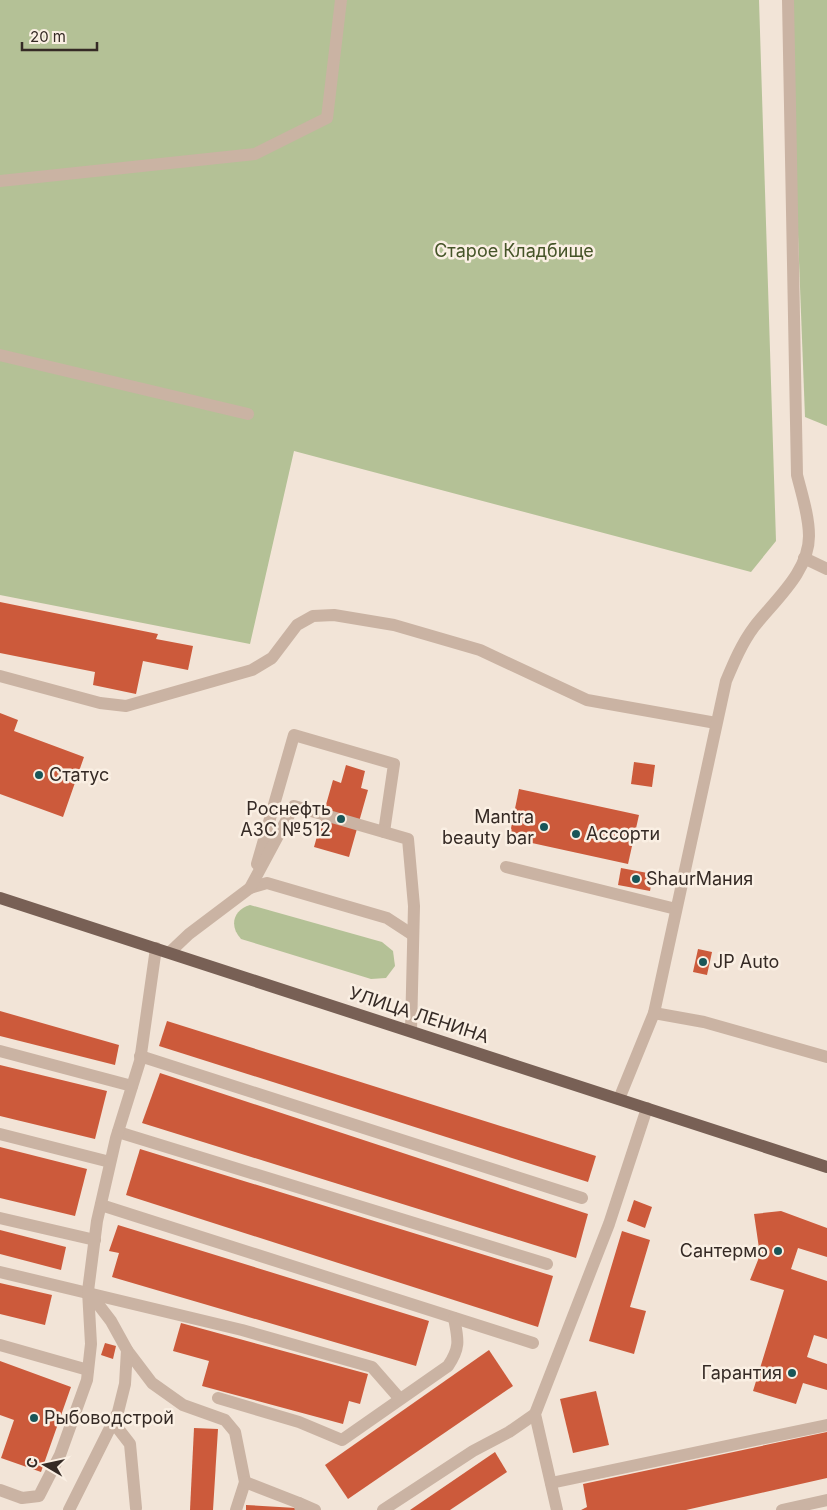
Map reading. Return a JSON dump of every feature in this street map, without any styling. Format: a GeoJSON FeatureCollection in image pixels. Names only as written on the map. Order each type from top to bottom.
{"type":"FeatureCollection","features":[{"type":"Feature","properties":{"kind":"main road","name":"УЛИЦА ЛЕНИНА"},"geometry":{"type":"LineString","coordinates":[[0,898],[827,1167]]}},
{"type":"Feature","properties":{"kind":"lane"},"geometry":{"type":"LineString","coordinates":[[0,181],[255,154],[327,118],[341,0]]}},
{"type":"Feature","properties":{"kind":"lane"},"geometry":{"type":"LineString","coordinates":[[619,1099],[654,1013],[726,681],[736,656],[753,628],[788,589],[804,558],[809,536],[804,502],[797,476],[788,0]]}},
{"type":"Feature","properties":{"kind":"lane"},"geometry":{"type":"LineString","coordinates":[[0,355],[248,414]]}},
{"type":"Feature","properties":{"kind":"lane"},"geometry":{"type":"LineString","coordinates":[[804,558],[827,569]]}},
{"type":"Feature","properties":{"kind":"lane"},"geometry":{"type":"LineString","coordinates":[[0,676],[100,703],[126,706],[252,670],[272,658],[297,625],[313,616],[334,615],[394,625],[480,650],[586,700],[716,723]]}},
{"type":"Feature","properties":{"kind":"lane"},"geometry":{"type":"LineString","coordinates":[[250,888],[294,735],[394,764],[384,832]]}},
{"type":"Feature","properties":{"kind":"lane"},"geometry":{"type":"LineString","coordinates":[[250,888],[294,806],[408,839],[414,906],[410,1031]]}},
{"type":"Feature","properties":{"kind":"lane"},"geometry":{"type":"LineString","coordinates":[[506,867],[676,908]]}},
{"type":"Feature","properties":{"kind":"lane"},"geometry":{"type":"LineString","coordinates":[[170,952],[189,934],[250,888],[267,883],[387,918],[413,935]]}},
{"type":"Feature","properties":{"kind":"lane"},"geometry":{"type":"LineString","coordinates":[[0,1490],[22,1498],[40,1496],[60,1455],[87,1380],[91,1344],[88,1292],[95,1240],[110,1162],[140,1056],[156,948]]}},
{"type":"Feature","properties":{"kind":"lane"},"geometry":{"type":"LineString","coordinates":[[654,1013],[704,1022],[827,1057]]}},
{"type":"Feature","properties":{"kind":"lane"},"geometry":{"type":"LineString","coordinates":[[0,1051],[132,1086]]}},
{"type":"Feature","properties":{"kind":"lane"},"geometry":{"type":"LineString","coordinates":[[140,1056],[582,1198]]}},
{"type":"Feature","properties":{"kind":"lane"},"geometry":{"type":"LineString","coordinates":[[383,1510],[473,1451],[509,1432],[535,1414],[609,1224],[647,1108]]}},
{"type":"Feature","properties":{"kind":"lane"},"geometry":{"type":"LineString","coordinates":[[118,1132],[547,1264]]}},
{"type":"Feature","properties":{"kind":"lane"},"geometry":{"type":"LineString","coordinates":[[0,1134],[110,1162]]}},
{"type":"Feature","properties":{"kind":"lane"},"geometry":{"type":"LineString","coordinates":[[101,1205],[533,1343]]}},
{"type":"Feature","properties":{"kind":"lane"},"geometry":{"type":"LineString","coordinates":[[0,1218],[95,1240]]}},
{"type":"Feature","properties":{"kind":"lane"},"geometry":{"type":"LineString","coordinates":[[0,1272],[242,1330],[372,1367],[400,1399]]}},
{"type":"Feature","properties":{"kind":"lane"},"geometry":{"type":"LineString","coordinates":[[88,1292],[111,1321],[127,1350],[152,1382],[183,1405],[225,1420],[235,1432],[245,1482],[236,1510]]}},
{"type":"Feature","properties":{"kind":"lane"},"geometry":{"type":"LineString","coordinates":[[218,1398],[299,1422],[342,1440],[448,1366],[457,1352],[458,1339],[454,1318]]}},
{"type":"Feature","properties":{"kind":"lane"},"geometry":{"type":"LineString","coordinates":[[0,1345],[88,1370]]}},
{"type":"Feature","properties":{"kind":"lane"},"geometry":{"type":"LineString","coordinates":[[69,1510],[118,1412],[125,1384],[127,1350]]}},
{"type":"Feature","properties":{"kind":"lane"},"geometry":{"type":"LineString","coordinates":[[535,1414],[557,1510]]}},
{"type":"Feature","properties":{"kind":"lane"},"geometry":{"type":"LineString","coordinates":[[113,1422],[130,1444],[136,1508]]}},
{"type":"Feature","properties":{"kind":"lane"},"geometry":{"type":"LineString","coordinates":[[551,1483],[827,1425]]}},
{"type":"Feature","properties":{"kind":"lane"},"geometry":{"type":"LineString","coordinates":[[245,1482],[300,1507],[315,1510]]}},
{"type":"Feature","properties":{"kind":"lane"},"geometry":{"type":"LineString","coordinates":[[782,1510],[827,1500]]}},
{"type":"Feature","properties":{"kind":"green space","name":"Старое Кладбище"},"geometry":{"type":"Polygon","coordinates":[[[0,0],[759,0],[776,541],[751,572],[294,451],[250,644],[0,595],[0,0]]]}},
{"type":"Feature","properties":{"kind":"green space"},"geometry":{"type":"Polygon","coordinates":[[[789,0],[827,0],[827,426],[805,417],[789,0]]]}},
{"type":"Feature","properties":{"kind":"green space"},"geometry":{"type":"Polygon","coordinates":[[[250,905],[382,942],[393,951],[395,966],[386,978],[371,979],[241,939],[235,929],[235,919],[244,907],[250,905]]]}},
{"type":"Feature","properties":{"kind":"building"},"geometry":{"type":"Polygon","coordinates":[[[0,602],[158,634],[156,639],[193,646],[188,670],[143,661],[136,694],[93,685],[95,672],[0,653],[0,602]]]}},
{"type":"Feature","properties":{"kind":"building","name":"Статус"},"geometry":{"type":"Polygon","coordinates":[[[0,713],[18,720],[14,731],[84,757],[63,817],[0,794],[0,713]]]}},
{"type":"Feature","properties":{"kind":"building"},"geometry":{"type":"Polygon","coordinates":[[[634,762],[655,765],[652,787],[631,784],[634,762]]]}},
{"type":"Feature","properties":{"kind":"building","name":"Роснефть АЗС №512"},"geometry":{"type":"Polygon","coordinates":[[[346,765],[365,771],[361,788],[368,790],[349,857],[314,847],[333,780],[341,783],[346,765]]]}},
{"type":"Feature","properties":{"kind":"building"},"geometry":{"type":"Polygon","coordinates":[[[519,789],[639,815],[628,864],[509,838],[519,789]]]}},
{"type":"Feature","properties":{"kind":"building","name":"ShaurМания"},"geometry":{"type":"Polygon","coordinates":[[[621,868],[653,874],[650,891],[618,885],[621,868]]]}},
{"type":"Feature","properties":{"kind":"building","name":"JP Auto"},"geometry":{"type":"Polygon","coordinates":[[[698,949],[712,952],[707,975],[693,972],[698,949]]]}},
{"type":"Feature","properties":{"kind":"building"},"geometry":{"type":"Polygon","coordinates":[[[0,1011],[119,1045],[115,1065],[0,1036],[0,1011]]]}},
{"type":"Feature","properties":{"kind":"building"},"geometry":{"type":"Polygon","coordinates":[[[167,1021],[596,1156],[588,1182],[159,1046],[167,1021]]]}},
{"type":"Feature","properties":{"kind":"building"},"geometry":{"type":"Polygon","coordinates":[[[0,1065],[107,1091],[95,1139],[0,1116],[0,1065]]]}},
{"type":"Feature","properties":{"kind":"building"},"geometry":{"type":"Polygon","coordinates":[[[160,1073],[588,1214],[576,1258],[142,1123],[160,1073]]]}},
{"type":"Feature","properties":{"kind":"building"},"geometry":{"type":"Polygon","coordinates":[[[0,1147],[87,1169],[75,1216],[0,1198],[0,1147]]]}},
{"type":"Feature","properties":{"kind":"building"},"geometry":{"type":"Polygon","coordinates":[[[140,1149],[553,1276],[538,1327],[126,1195],[140,1149]]]}},
{"type":"Feature","properties":{"kind":"building"},"geometry":{"type":"Polygon","coordinates":[[[634,1200],[652,1207],[645,1228],[627,1221],[634,1200]]]}},
{"type":"Feature","properties":{"kind":"building"},"geometry":{"type":"Polygon","coordinates":[[[781,1211],[827,1228],[827,1257],[798,1248],[791,1269],[827,1281],[827,1339],[814,1335],[807,1357],[827,1364],[827,1390],[803,1383],[796,1404],[753,1391],[784,1290],[750,1280],[760,1255],[754,1214],[781,1211]]]}},
{"type":"Feature","properties":{"kind":"building"},"geometry":{"type":"Polygon","coordinates":[[[118,1225],[429,1321],[416,1366],[112,1277],[119,1253],[109,1251],[118,1225]]]}},
{"type":"Feature","properties":{"kind":"building"},"geometry":{"type":"Polygon","coordinates":[[[0,1230],[66,1247],[61,1270],[0,1254],[0,1230]]]}},
{"type":"Feature","properties":{"kind":"building"},"geometry":{"type":"Polygon","coordinates":[[[622,1231],[650,1240],[630,1307],[646,1311],[634,1354],[589,1341],[622,1231]]]}},
{"type":"Feature","properties":{"kind":"building"},"geometry":{"type":"Polygon","coordinates":[[[0,1283],[52,1295],[45,1325],[0,1314],[0,1283]]]}},
{"type":"Feature","properties":{"kind":"building"},"geometry":{"type":"Polygon","coordinates":[[[181,1323],[368,1374],[360,1404],[349,1401],[343,1424],[202,1386],[209,1361],[173,1351],[181,1323]]]}},
{"type":"Feature","properties":{"kind":"building"},"geometry":{"type":"Polygon","coordinates":[[[105,1343],[116,1346],[113,1359],[101,1355],[105,1343]]]}},
{"type":"Feature","properties":{"kind":"building"},"geometry":{"type":"Polygon","coordinates":[[[489,1350],[513,1386],[348,1499],[325,1465],[489,1350]]]}},
{"type":"Feature","properties":{"kind":"building","name":"Рыбоводстрой"},"geometry":{"type":"Polygon","coordinates":[[[0,1361],[71,1387],[41,1472],[1,1458],[14,1420],[0,1415],[0,1361]]]}},
{"type":"Feature","properties":{"kind":"building"},"geometry":{"type":"Polygon","coordinates":[[[596,1391],[609,1445],[573,1453],[560,1399],[596,1391]]]}},
{"type":"Feature","properties":{"kind":"building"},"geometry":{"type":"Polygon","coordinates":[[[194,1428],[218,1429],[213,1510],[190,1510],[194,1428]]]}},
{"type":"Feature","properties":{"kind":"building"},"geometry":{"type":"Polygon","coordinates":[[[827,1432],[827,1478],[686,1510],[581,1510],[587,1507],[583,1484],[827,1432]]]}},
{"type":"Feature","properties":{"kind":"building"},"geometry":{"type":"Polygon","coordinates":[[[495,1452],[507,1472],[450,1510],[410,1510],[495,1452]]]}},
{"type":"Feature","properties":{"kind":"building"},"geometry":{"type":"Polygon","coordinates":[[[246,1505],[296,1508],[296,1510],[246,1510],[246,1505]]]}},
{"type":"Feature","properties":{"kind":"place","name":"Статус"},"geometry":{"type":"Point","coordinates":[39,775]}},
{"type":"Feature","properties":{"kind":"place","name":"Роснефть АЗС №512"},"geometry":{"type":"Point","coordinates":[341,819]}},
{"type":"Feature","properties":{"kind":"place","name":"Mantra beauty bar"},"geometry":{"type":"Point","coordinates":[544,827]}},
{"type":"Feature","properties":{"kind":"place","name":"Ассорти"},"geometry":{"type":"Point","coordinates":[576,834]}},
{"type":"Feature","properties":{"kind":"place","name":"ShaurМания"},"geometry":{"type":"Point","coordinates":[636,879]}},
{"type":"Feature","properties":{"kind":"place","name":"JP Auto"},"geometry":{"type":"Point","coordinates":[703,962]}},
{"type":"Feature","properties":{"kind":"place","name":"Сантермо"},"geometry":{"type":"Point","coordinates":[778,1251]}},
{"type":"Feature","properties":{"kind":"place","name":"Гарантия"},"geometry":{"type":"Point","coordinates":[792,1373]}},
{"type":"Feature","properties":{"kind":"place","name":"Рыбоводстрой"},"geometry":{"type":"Point","coordinates":[34,1418]}}]}
